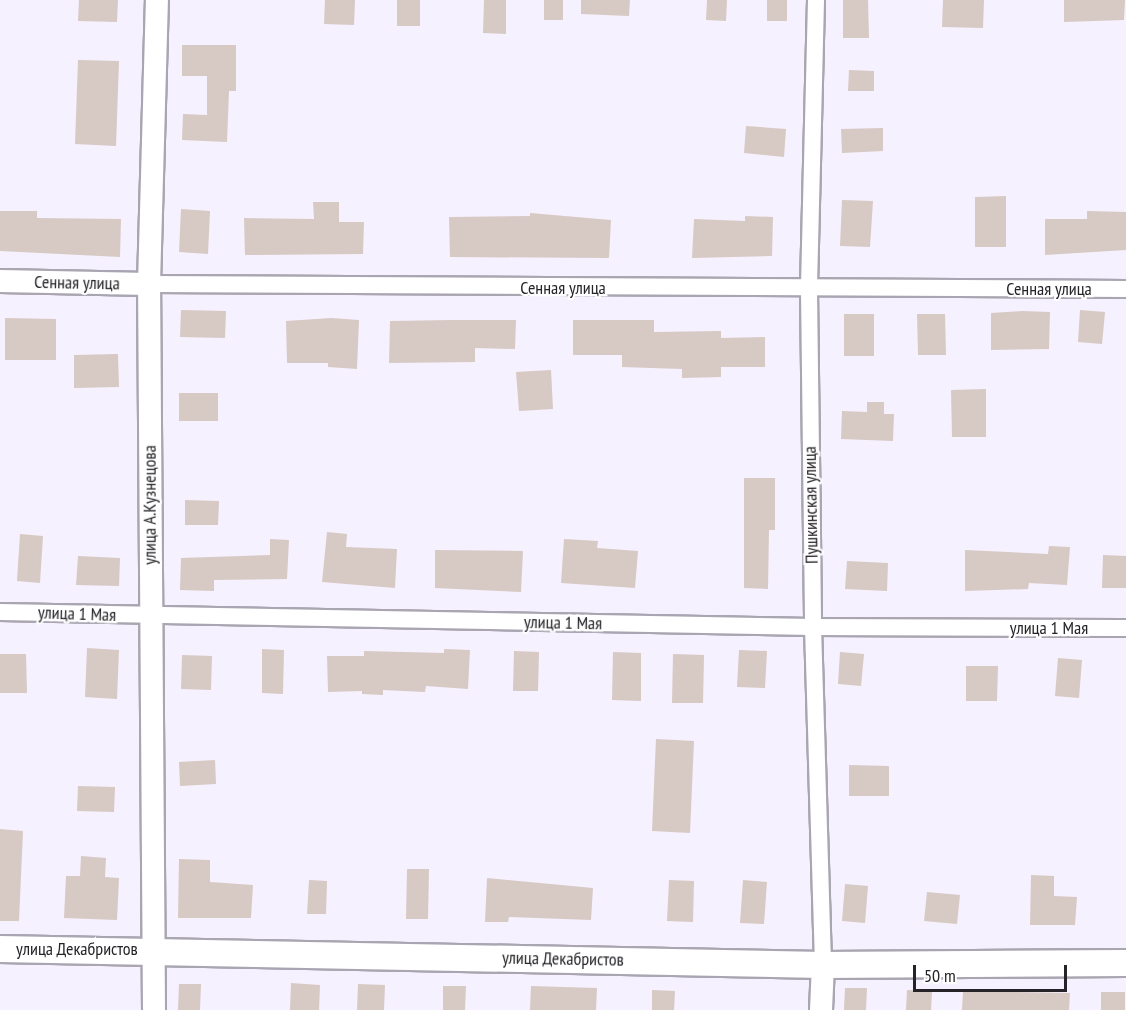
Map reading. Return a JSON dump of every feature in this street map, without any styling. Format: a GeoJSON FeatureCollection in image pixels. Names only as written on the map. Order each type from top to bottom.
{"type":"FeatureCollection","features":[{"type":"Feature","properties":{"kind":"main road","name":"улица А.Кузнецова"},"geometry":{"type":"LineString","coordinates":[[154,1010],[149,284],[157,0]]}},
{"type":"Feature","properties":{"kind":"main road","name":"Сенная улица"},"geometry":{"type":"LineString","coordinates":[[0,281],[149,284]]}},
{"type":"Feature","properties":{"kind":"main road","name":"улица Декабристов"},"geometry":{"type":"LineString","coordinates":[[0,949],[154,949],[824,965],[1126,963]]}},
{"type":"Feature","properties":{"kind":"main road","name":"Пушкинская улица"},"geometry":{"type":"LineString","coordinates":[[821,1010],[824,965]]}},
{"type":"Feature","properties":{"kind":"street","name":"Пушкинская улица"},"geometry":{"type":"LineString","coordinates":[[816,0],[809,290],[813,627],[824,965]]}},
{"type":"Feature","properties":{"kind":"street","name":"Сенная улица"},"geometry":{"type":"LineString","coordinates":[[149,284],[809,290],[1126,289]]}},
{"type":"Feature","properties":{"kind":"street","name":"улица 1 Мая"},"geometry":{"type":"LineString","coordinates":[[0,612],[813,627],[1126,628]]}},
{"type":"Feature","properties":{"kind":"building"},"geometry":{"type":"Polygon","coordinates":[[[79,0],[118,0],[117,22],[78,21],[79,0]]]}},
{"type":"Feature","properties":{"kind":"building"},"geometry":{"type":"Polygon","coordinates":[[[325,0],[355,0],[354,25],[324,24],[325,0]]]}},
{"type":"Feature","properties":{"kind":"building"},"geometry":{"type":"Polygon","coordinates":[[[397,0],[420,0],[420,26],[397,26],[397,0]]]}},
{"type":"Feature","properties":{"kind":"building"},"geometry":{"type":"Polygon","coordinates":[[[484,0],[506,0],[506,34],[483,33],[484,0]]]}},
{"type":"Feature","properties":{"kind":"building"},"geometry":{"type":"Polygon","coordinates":[[[544,0],[563,0],[563,20],[544,20],[544,0]]]}},
{"type":"Feature","properties":{"kind":"building"},"geometry":{"type":"Polygon","coordinates":[[[581,0],[630,0],[629,16],[581,14],[581,0]]]}},
{"type":"Feature","properties":{"kind":"building"},"geometry":{"type":"Polygon","coordinates":[[[707,0],[727,0],[726,21],[706,20],[707,0]]]}},
{"type":"Feature","properties":{"kind":"building"},"geometry":{"type":"Polygon","coordinates":[[[767,0],[787,0],[787,21],[767,21],[767,0]]]}},
{"type":"Feature","properties":{"kind":"building"},"geometry":{"type":"Polygon","coordinates":[[[843,0],[868,0],[869,38],[843,38],[843,0]]]}},
{"type":"Feature","properties":{"kind":"building"},"geometry":{"type":"Polygon","coordinates":[[[943,0],[984,0],[983,28],[942,27],[943,0]]]}},
{"type":"Feature","properties":{"kind":"building"},"geometry":{"type":"Polygon","coordinates":[[[1064,0],[1125,0],[1124,20],[1064,22],[1064,0]]]}},
{"type":"Feature","properties":{"kind":"building"},"geometry":{"type":"Polygon","coordinates":[[[182,45],[236,45],[236,91],[229,91],[227,142],[182,140],[183,114],[207,115],[207,76],[182,76],[182,45]]]}},
{"type":"Feature","properties":{"kind":"building"},"geometry":{"type":"Polygon","coordinates":[[[78,60],[119,61],[116,146],[75,144],[78,60]]]}},
{"type":"Feature","properties":{"kind":"building"},"geometry":{"type":"Polygon","coordinates":[[[849,70],[874,71],[874,91],[848,91],[849,70]]]}},
{"type":"Feature","properties":{"kind":"building"},"geometry":{"type":"Polygon","coordinates":[[[746,126],[786,129],[784,157],[744,153],[746,126]]]}},
{"type":"Feature","properties":{"kind":"building"},"geometry":{"type":"Polygon","coordinates":[[[883,128],[883,151],[842,153],[841,129],[883,128]]]}},
{"type":"Feature","properties":{"kind":"building"},"geometry":{"type":"Polygon","coordinates":[[[1006,196],[1006,247],[975,247],[975,197],[1006,196]]]}},
{"type":"Feature","properties":{"kind":"building"},"geometry":{"type":"Polygon","coordinates":[[[842,200],[873,201],[870,247],[840,246],[842,200]]]}},
{"type":"Feature","properties":{"kind":"building"},"geometry":{"type":"Polygon","coordinates":[[[313,202],[339,202],[339,222],[364,222],[363,254],[245,255],[244,218],[314,219],[313,202]]]}},
{"type":"Feature","properties":{"kind":"building"},"geometry":{"type":"Polygon","coordinates":[[[181,209],[210,211],[208,254],[179,252],[181,209]]]}},
{"type":"Feature","properties":{"kind":"building"},"geometry":{"type":"Polygon","coordinates":[[[0,211],[37,211],[37,218],[121,219],[120,257],[0,251],[0,211]]]}},
{"type":"Feature","properties":{"kind":"building"},"geometry":{"type":"Polygon","coordinates":[[[1087,211],[1126,212],[1126,250],[1045,255],[1045,219],[1087,219],[1087,211]]]}},
{"type":"Feature","properties":{"kind":"building"},"geometry":{"type":"Polygon","coordinates":[[[530,213],[611,220],[609,258],[450,257],[449,217],[530,216],[530,213]]]}},
{"type":"Feature","properties":{"kind":"building"},"geometry":{"type":"Polygon","coordinates":[[[745,216],[773,217],[772,256],[692,258],[694,219],[745,221],[745,216]]]}},
{"type":"Feature","properties":{"kind":"building"},"geometry":{"type":"Polygon","coordinates":[[[181,310],[226,311],[225,338],[180,337],[181,310]]]}},
{"type":"Feature","properties":{"kind":"building"},"geometry":{"type":"Polygon","coordinates":[[[1080,310],[1105,312],[1102,344],[1078,342],[1080,310]]]}},
{"type":"Feature","properties":{"kind":"building"},"geometry":{"type":"Polygon","coordinates":[[[1050,312],[1049,349],[991,350],[991,313],[1050,312]]]}},
{"type":"Feature","properties":{"kind":"building"},"geometry":{"type":"Polygon","coordinates":[[[844,314],[874,314],[874,356],[844,356],[844,314]]]}},
{"type":"Feature","properties":{"kind":"building"},"geometry":{"type":"Polygon","coordinates":[[[917,314],[945,314],[946,355],[918,355],[917,314]]]}},
{"type":"Feature","properties":{"kind":"building"},"geometry":{"type":"Polygon","coordinates":[[[5,318],[56,319],[56,360],[5,360],[5,318]]]}},
{"type":"Feature","properties":{"kind":"building"},"geometry":{"type":"Polygon","coordinates":[[[331,318],[359,320],[357,369],[328,367],[328,363],[287,363],[286,321],[331,318]]]}},
{"type":"Feature","properties":{"kind":"building"},"geometry":{"type":"Polygon","coordinates":[[[516,320],[515,349],[475,348],[475,362],[389,363],[390,321],[516,320]]]}},
{"type":"Feature","properties":{"kind":"building"},"geometry":{"type":"Polygon","coordinates":[[[573,320],[654,320],[654,332],[721,331],[721,338],[765,337],[765,367],[721,367],[721,377],[682,378],[682,369],[622,367],[622,355],[573,355],[573,320]]]}},
{"type":"Feature","properties":{"kind":"building"},"geometry":{"type":"Polygon","coordinates":[[[118,354],[119,387],[74,388],[74,355],[118,354]]]}},
{"type":"Feature","properties":{"kind":"building"},"geometry":{"type":"Polygon","coordinates":[[[551,370],[553,409],[519,411],[516,372],[551,370]]]}},
{"type":"Feature","properties":{"kind":"building"},"geometry":{"type":"Polygon","coordinates":[[[986,389],[986,437],[952,437],[951,390],[986,389]]]}},
{"type":"Feature","properties":{"kind":"building"},"geometry":{"type":"Polygon","coordinates":[[[179,393],[218,393],[218,421],[179,421],[179,393]]]}},
{"type":"Feature","properties":{"kind":"building"},"geometry":{"type":"Polygon","coordinates":[[[867,402],[884,402],[884,414],[894,414],[893,441],[841,439],[842,411],[867,412],[867,402]]]}},
{"type":"Feature","properties":{"kind":"building"},"geometry":{"type":"Polygon","coordinates":[[[744,478],[775,478],[775,530],[769,530],[768,589],[744,588],[744,478]]]}},
{"type":"Feature","properties":{"kind":"building"},"geometry":{"type":"Polygon","coordinates":[[[185,500],[219,501],[218,525],[185,525],[185,500]]]}},
{"type":"Feature","properties":{"kind":"building"},"geometry":{"type":"Polygon","coordinates":[[[327,532],[347,534],[346,547],[397,549],[395,588],[322,582],[327,532]]]}},
{"type":"Feature","properties":{"kind":"building"},"geometry":{"type":"Polygon","coordinates":[[[20,534],[43,536],[40,583],[17,581],[20,534]]]}},
{"type":"Feature","properties":{"kind":"building"},"geometry":{"type":"Polygon","coordinates":[[[270,539],[289,540],[287,579],[214,580],[214,591],[180,590],[181,558],[270,555],[270,539]]]}},
{"type":"Feature","properties":{"kind":"building"},"geometry":{"type":"Polygon","coordinates":[[[564,539],[598,541],[597,548],[638,551],[635,588],[561,583],[564,539]]]}},
{"type":"Feature","properties":{"kind":"building"},"geometry":{"type":"Polygon","coordinates":[[[1049,546],[1070,547],[1067,585],[1029,583],[1028,589],[965,591],[965,550],[1048,554],[1049,546]]]}},
{"type":"Feature","properties":{"kind":"building"},"geometry":{"type":"Polygon","coordinates":[[[435,550],[523,551],[521,592],[435,588],[435,550]]]}},
{"type":"Feature","properties":{"kind":"building"},"geometry":{"type":"Polygon","coordinates":[[[1103,555],[1126,556],[1126,588],[1102,588],[1103,555]]]}},
{"type":"Feature","properties":{"kind":"building"},"geometry":{"type":"Polygon","coordinates":[[[78,556],[120,558],[119,586],[76,585],[78,556]]]}},
{"type":"Feature","properties":{"kind":"building"},"geometry":{"type":"Polygon","coordinates":[[[847,561],[888,563],[887,591],[845,589],[847,561]]]}},
{"type":"Feature","properties":{"kind":"building"},"geometry":{"type":"Polygon","coordinates":[[[87,648],[119,650],[117,699],[85,697],[87,648]]]}},
{"type":"Feature","properties":{"kind":"building"},"geometry":{"type":"Polygon","coordinates":[[[262,649],[284,650],[283,694],[262,693],[262,649]]]}},
{"type":"Feature","properties":{"kind":"building"},"geometry":{"type":"Polygon","coordinates":[[[444,649],[470,650],[468,689],[426,686],[425,692],[383,690],[383,695],[362,694],[362,691],[328,692],[327,656],[364,656],[364,651],[444,653],[444,649]]]}},
{"type":"Feature","properties":{"kind":"building"},"geometry":{"type":"Polygon","coordinates":[[[739,650],[767,651],[765,688],[737,687],[739,650]]]}},
{"type":"Feature","properties":{"kind":"building"},"geometry":{"type":"Polygon","coordinates":[[[514,651],[539,652],[538,691],[513,691],[514,651]]]}},
{"type":"Feature","properties":{"kind":"building"},"geometry":{"type":"Polygon","coordinates":[[[613,652],[641,653],[641,701],[612,700],[613,652]]]}},
{"type":"Feature","properties":{"kind":"building"},"geometry":{"type":"Polygon","coordinates":[[[840,652],[864,654],[861,686],[838,684],[840,652]]]}},
{"type":"Feature","properties":{"kind":"building"},"geometry":{"type":"Polygon","coordinates":[[[0,654],[26,654],[27,693],[0,693],[0,654]]]}},
{"type":"Feature","properties":{"kind":"building"},"geometry":{"type":"Polygon","coordinates":[[[673,654],[704,655],[703,703],[672,703],[673,654]]]}},
{"type":"Feature","properties":{"kind":"building"},"geometry":{"type":"Polygon","coordinates":[[[182,655],[212,656],[211,690],[181,689],[182,655]]]}},
{"type":"Feature","properties":{"kind":"building"},"geometry":{"type":"Polygon","coordinates":[[[1058,658],[1082,660],[1079,698],[1055,696],[1058,658]]]}},
{"type":"Feature","properties":{"kind":"building"},"geometry":{"type":"Polygon","coordinates":[[[966,666],[998,666],[997,701],[966,701],[966,666]]]}},
{"type":"Feature","properties":{"kind":"building"},"geometry":{"type":"Polygon","coordinates":[[[656,739],[694,741],[690,833],[652,831],[656,739]]]}},
{"type":"Feature","properties":{"kind":"building"},"geometry":{"type":"Polygon","coordinates":[[[215,760],[216,784],[180,786],[179,762],[215,760]]]}},
{"type":"Feature","properties":{"kind":"building"},"geometry":{"type":"Polygon","coordinates":[[[849,765],[889,766],[889,796],[849,796],[849,765]]]}},
{"type":"Feature","properties":{"kind":"building"},"geometry":{"type":"Polygon","coordinates":[[[78,786],[115,787],[114,812],[77,811],[78,786]]]}},
{"type":"Feature","properties":{"kind":"building"},"geometry":{"type":"Polygon","coordinates":[[[0,829],[23,831],[19,921],[0,921],[0,829]]]}},
{"type":"Feature","properties":{"kind":"building"},"geometry":{"type":"Polygon","coordinates":[[[81,856],[106,858],[105,877],[119,878],[117,920],[64,918],[66,876],[80,876],[81,856]]]}},
{"type":"Feature","properties":{"kind":"building"},"geometry":{"type":"Polygon","coordinates":[[[179,859],[210,860],[210,882],[253,885],[251,918],[178,918],[179,859]]]}},
{"type":"Feature","properties":{"kind":"building"},"geometry":{"type":"Polygon","coordinates":[[[407,869],[429,869],[428,919],[406,919],[407,869]]]}},
{"type":"Feature","properties":{"kind":"building"},"geometry":{"type":"Polygon","coordinates":[[[1031,875],[1054,876],[1054,896],[1077,897],[1075,925],[1030,925],[1031,875]]]}},
{"type":"Feature","properties":{"kind":"building"},"geometry":{"type":"Polygon","coordinates":[[[487,878],[593,888],[591,920],[509,917],[508,922],[485,922],[487,878]]]}},
{"type":"Feature","properties":{"kind":"building"},"geometry":{"type":"Polygon","coordinates":[[[309,880],[327,881],[326,914],[307,914],[309,880]]]}},
{"type":"Feature","properties":{"kind":"building"},"geometry":{"type":"Polygon","coordinates":[[[669,880],[694,881],[693,922],[667,921],[669,880]]]}},
{"type":"Feature","properties":{"kind":"building"},"geometry":{"type":"Polygon","coordinates":[[[743,880],[767,882],[764,924],[740,923],[743,880]]]}},
{"type":"Feature","properties":{"kind":"building"},"geometry":{"type":"Polygon","coordinates":[[[845,884],[868,886],[865,923],[842,921],[845,884]]]}},
{"type":"Feature","properties":{"kind":"building"},"geometry":{"type":"Polygon","coordinates":[[[927,892],[960,895],[957,924],[924,921],[927,892]]]}},
{"type":"Feature","properties":{"kind":"building"},"geometry":{"type":"Polygon","coordinates":[[[291,983],[320,985],[319,1010],[290,1010],[291,983]]]}},
{"type":"Feature","properties":{"kind":"building"},"geometry":{"type":"Polygon","coordinates":[[[179,984],[201,984],[200,1010],[178,1010],[179,984]]]}},
{"type":"Feature","properties":{"kind":"building"},"geometry":{"type":"Polygon","coordinates":[[[358,984],[385,985],[384,1010],[357,1010],[358,984]]]}},
{"type":"Feature","properties":{"kind":"building"},"geometry":{"type":"Polygon","coordinates":[[[443,986],[466,986],[465,1010],[443,1010],[443,986]]]}},
{"type":"Feature","properties":{"kind":"building"},"geometry":{"type":"Polygon","coordinates":[[[531,986],[597,988],[596,1010],[530,1010],[531,986]]]}},
{"type":"Feature","properties":{"kind":"building"},"geometry":{"type":"Polygon","coordinates":[[[845,988],[867,988],[866,1010],[844,1010],[845,988]]]}},
{"type":"Feature","properties":{"kind":"building"},"geometry":{"type":"Polygon","coordinates":[[[652,990],[675,991],[674,1010],[652,1010],[652,990]]]}},
{"type":"Feature","properties":{"kind":"building"},"geometry":{"type":"Polygon","coordinates":[[[907,990],[932,991],[931,1010],[906,1010],[907,990]]]}},
{"type":"Feature","properties":{"kind":"building"},"geometry":{"type":"Polygon","coordinates":[[[963,991],[1070,993],[1069,1010],[962,1010],[963,991]]]}},
{"type":"Feature","properties":{"kind":"building"},"geometry":{"type":"Polygon","coordinates":[[[1101,992],[1125,992],[1125,1010],[1101,1010],[1101,992]]]}}]}
